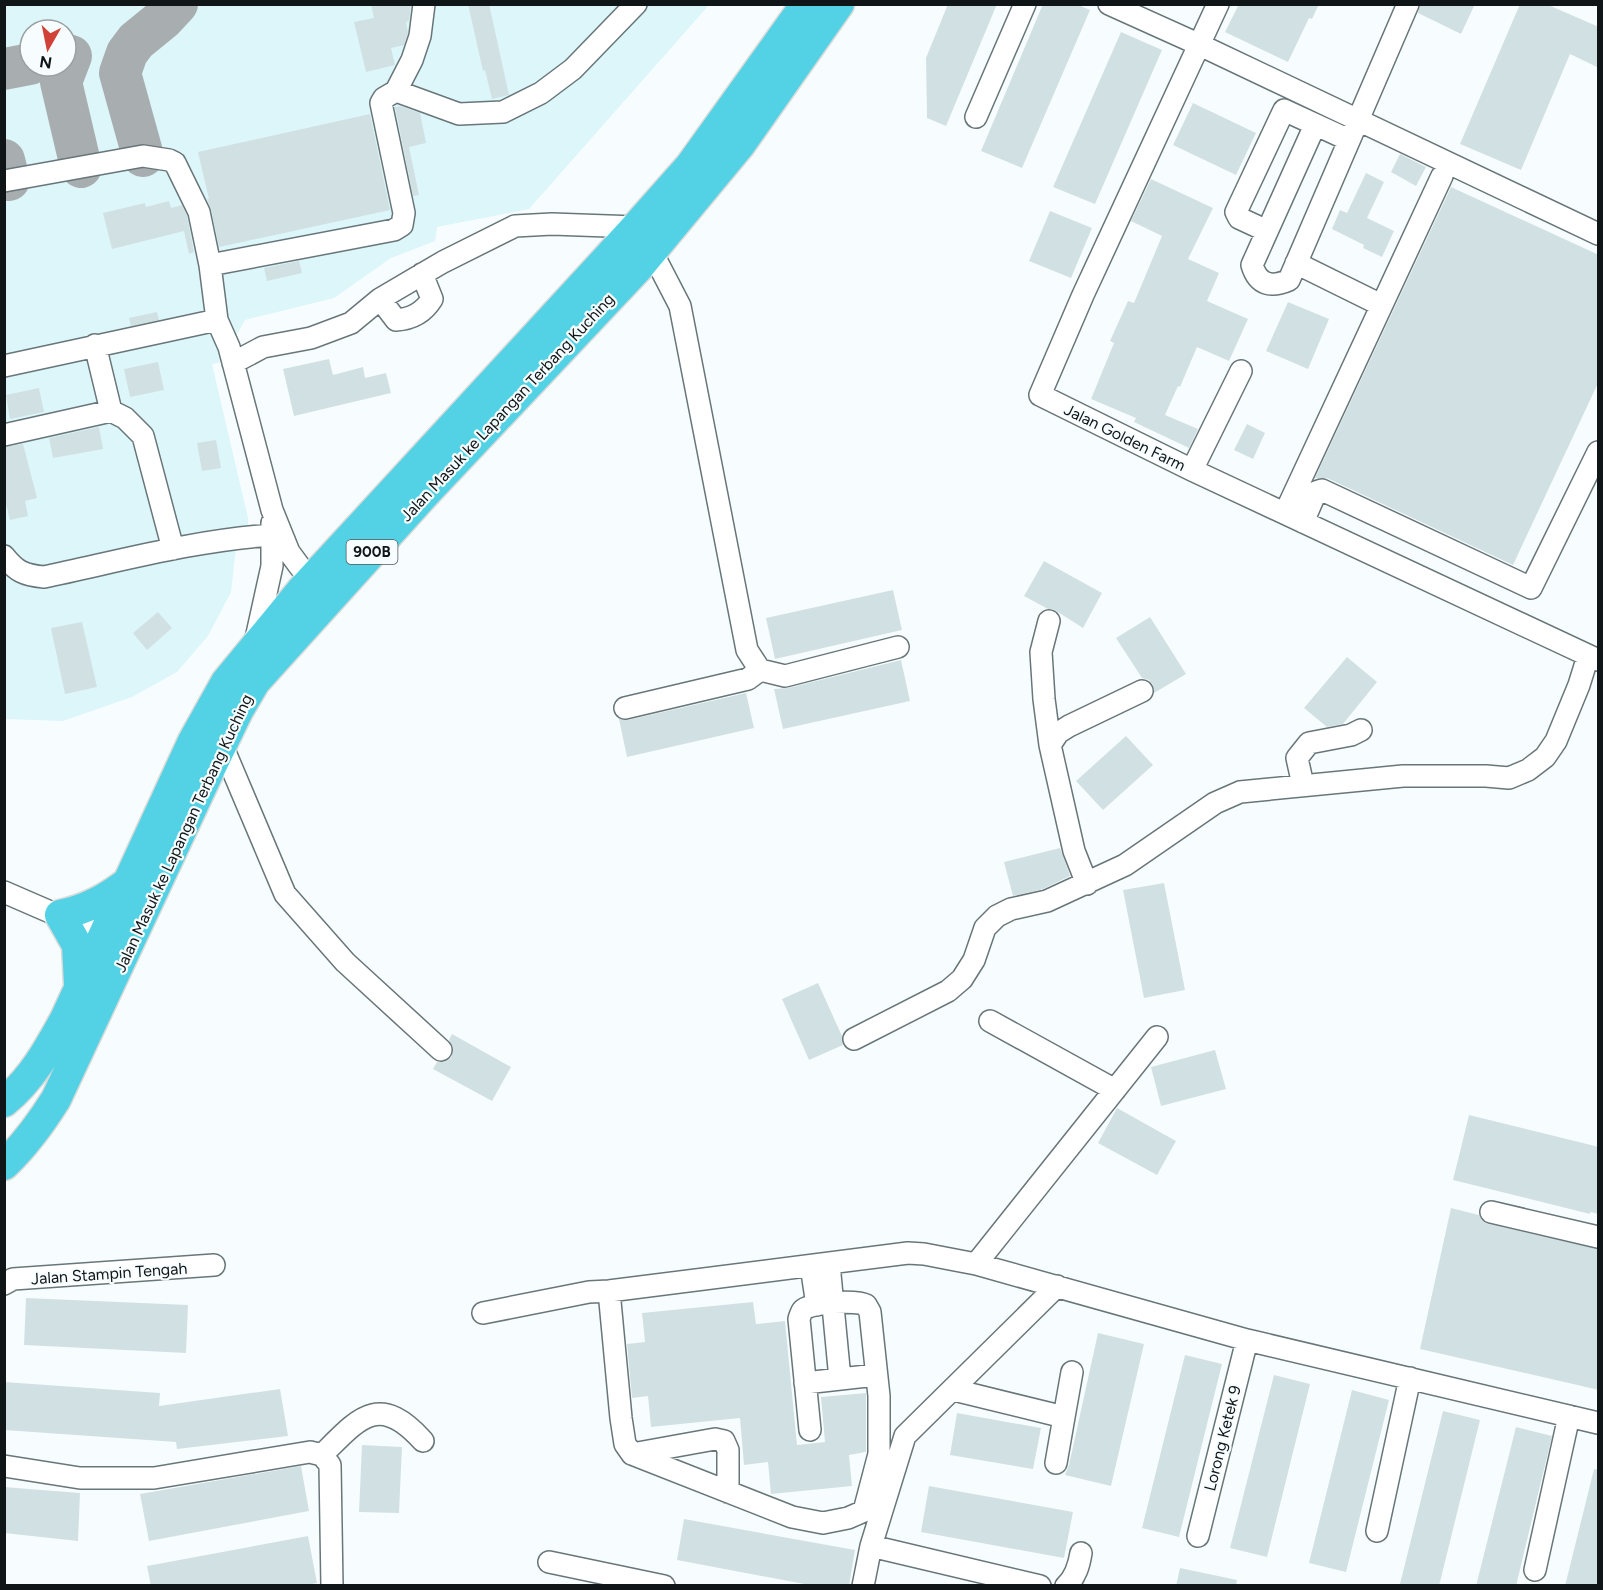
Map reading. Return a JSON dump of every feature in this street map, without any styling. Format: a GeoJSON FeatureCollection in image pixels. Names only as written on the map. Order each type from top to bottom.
{"type":"FeatureCollection","features":[{"type":"Feature","properties":{"kind":"highway","name":"Jalan Masuk ke Lapangan Terbang Kuching"},"geometry":{"type":"LineString","coordinates":[[4,1165],[20,1150],[39,1126],[56,1099],[116,940],[255,682],[644,239],[690,166],[806,4]]}},
{"type":"Feature","properties":{"kind":"highway","name":"Jalan Masuk ke Lapangan Terbang Kuching"},"geometry":{"type":"LineString","coordinates":[[4,1102],[20,1089],[43,1058],[80,987],[116,940],[128,882],[203,722],[226,682],[313,578],[644,239],[740,145],[839,4]]}},
{"type":"Feature","properties":{"kind":"highway"},"geometry":{"type":"LineString","coordinates":[[80,987],[77,945],[60,915],[98,903],[128,882]]}},
{"type":"Feature","properties":{"kind":"street"},"geometry":{"type":"LineString","coordinates":[[210,265],[394,230],[402,225],[404,213],[381,104],[384,98],[396,91],[412,60],[420,36],[424,4]]}},
{"type":"Feature","properties":{"kind":"street"},"geometry":{"type":"LineString","coordinates":[[396,91],[459,114],[503,112],[541,93],[573,69],[636,4]]}},
{"type":"Feature","properties":{"kind":"street"},"geometry":{"type":"LineString","coordinates":[[976,117],[1025,4]]}},
{"type":"Feature","properties":{"kind":"street"},"geometry":{"type":"LineString","coordinates":[[1109,4],[1357,121],[1445,170],[1599,249]]}},
{"type":"Feature","properties":{"kind":"street","name":"Jalan Golden Farm"},"geometry":{"type":"LineString","coordinates":[[1218,4],[1083,295],[1040,395],[1192,470],[1593,658]]}},
{"type":"Feature","properties":{"kind":"street"},"geometry":{"type":"LineString","coordinates":[[1315,124],[1252,265],[1255,277],[1263,283],[1279,285],[1290,280],[1408,4]]}},
{"type":"Feature","properties":{"kind":"street"},"geometry":{"type":"LineString","coordinates":[[1267,231],[1239,218],[1236,212],[1294,91]]}},
{"type":"Feature","properties":{"kind":"street"},"geometry":{"type":"LineString","coordinates":[[1284,110],[1349,140]]}},
{"type":"Feature","properties":{"kind":"street"},"geometry":{"type":"LineString","coordinates":[[4,181],[143,156],[169,160],[178,168],[199,212],[210,265],[217,320],[233,363],[272,510],[289,552],[300,567],[313,578]]}},
{"type":"Feature","properties":{"kind":"street"},"geometry":{"type":"LineString","coordinates":[[1445,170],[1599,234]]}},
{"type":"Feature","properties":{"kind":"street"},"geometry":{"type":"LineString","coordinates":[[1294,518],[1381,305],[1445,170]]}},
{"type":"Feature","properties":{"kind":"street"},"geometry":{"type":"LineString","coordinates":[[233,363],[263,346],[310,338],[351,322],[380,299],[422,274],[515,226],[552,224],[644,239],[680,306],[747,650],[760,670],[785,676],[898,647]]}},
{"type":"Feature","properties":{"kind":"street"},"geometry":{"type":"LineString","coordinates":[[1296,263],[1381,305]]}},
{"type":"Feature","properties":{"kind":"street"},"geometry":{"type":"LineString","coordinates":[[380,299],[396,320],[413,317],[426,308],[432,299],[422,274]]}},
{"type":"Feature","properties":{"kind":"street"},"geometry":{"type":"LineString","coordinates":[[5,365],[217,320]]}},
{"type":"Feature","properties":{"kind":"street"},"geometry":{"type":"LineString","coordinates":[[95,345],[111,411]]}},
{"type":"Feature","properties":{"kind":"street"},"geometry":{"type":"LineString","coordinates":[[1192,470],[1240,371]]}},
{"type":"Feature","properties":{"kind":"street"},"geometry":{"type":"LineString","coordinates":[[4,435],[111,411],[126,418],[143,436],[173,549]]}},
{"type":"Feature","properties":{"kind":"street"},"geometry":{"type":"LineString","coordinates":[[1294,518],[1316,492],[1322,490],[1531,588],[1599,452]]}},
{"type":"Feature","properties":{"kind":"street"},"geometry":{"type":"LineString","coordinates":[[254,646],[272,566],[272,510]]}},
{"type":"Feature","properties":{"kind":"street"},"geometry":{"type":"LineString","coordinates":[[4,556],[14,568],[27,576],[44,577],[173,549],[235,538],[273,535]]}},
{"type":"Feature","properties":{"kind":"street"},"geometry":{"type":"LineString","coordinates":[[1049,621],[1041,652],[1050,745],[1074,850],[1087,884]]}},
{"type":"Feature","properties":{"kind":"street"},"geometry":{"type":"LineString","coordinates":[[854,1039],[948,991],[962,979],[974,960],[985,928],[997,916],[1011,909],[1047,901],[1087,884],[1125,864],[1215,803],[1240,792],[1403,776],[1509,778],[1528,770],[1545,757],[1556,741],[1593,658]]}},
{"type":"Feature","properties":{"kind":"street"},"geometry":{"type":"LineString","coordinates":[[625,708],[748,679],[760,670]]}},
{"type":"Feature","properties":{"kind":"street"},"geometry":{"type":"LineString","coordinates":[[1050,745],[1058,733],[1069,726],[1142,691]]}},
{"type":"Feature","properties":{"kind":"street"},"geometry":{"type":"LineString","coordinates":[[1303,785],[1297,758],[1310,743],[1351,735],[1361,730]]}},
{"type":"Feature","properties":{"kind":"street"},"geometry":{"type":"LineString","coordinates":[[222,745],[285,894],[345,962],[441,1050]]}},
{"type":"Feature","properties":{"kind":"street"},"geometry":{"type":"LineString","coordinates":[[4,892],[116,940]]}},
{"type":"Feature","properties":{"kind":"street"},"geometry":{"type":"LineString","coordinates":[[990,1021],[1115,1090]]}},
{"type":"Feature","properties":{"kind":"street"},"geometry":{"type":"LineString","coordinates":[[976,1264],[1157,1037]]}},
{"type":"Feature","properties":{"kind":"street"},"geometry":{"type":"LineString","coordinates":[[1491,1212],[1599,1237]]}},
{"type":"Feature","properties":{"kind":"street"},"geometry":{"type":"LineString","coordinates":[[483,1313],[589,1292],[908,1253],[924,1254],[976,1264],[1247,1340],[1599,1423]]}},
{"type":"Feature","properties":{"kind":"street","name":"Jalan Stampin Tengah"},"geometry":{"type":"LineString","coordinates":[[4,1284],[13,1279],[214,1265]]}},
{"type":"Feature","properties":{"kind":"street"},"geometry":{"type":"LineString","coordinates":[[820,1265],[825,1304],[840,1378]]}},
{"type":"Feature","properties":{"kind":"street"},"geometry":{"type":"LineString","coordinates":[[863,1586],[871,1546],[905,1436],[1057,1286]]}},
{"type":"Feature","properties":{"kind":"street"},"geometry":{"type":"LineString","coordinates":[[609,1291],[621,1418],[625,1444],[632,1454],[792,1517],[823,1523],[848,1518],[864,1511],[879,1454],[876,1375],[870,1312],[866,1305],[859,1301],[825,1304],[801,1311],[799,1319],[810,1430]]}},
{"type":"Feature","properties":{"kind":"street","name":"Lorong Ketek 9"},"geometry":{"type":"LineString","coordinates":[[1198,1536],[1247,1340]]}},
{"type":"Feature","properties":{"kind":"street"},"geometry":{"type":"LineString","coordinates":[[1056,1463],[1072,1372]]}},
{"type":"Feature","properties":{"kind":"street"},"geometry":{"type":"LineString","coordinates":[[805,1383],[876,1375]]}},
{"type":"Feature","properties":{"kind":"street"},"geometry":{"type":"LineString","coordinates":[[1377,1531],[1410,1378]]}},
{"type":"Feature","properties":{"kind":"street"},"geometry":{"type":"LineString","coordinates":[[954,1390],[1064,1417]]}},
{"type":"Feature","properties":{"kind":"street"},"geometry":{"type":"LineString","coordinates":[[332,1586],[326,1460],[362,1418],[376,1414],[393,1416],[408,1424],[423,1441]]}},
{"type":"Feature","properties":{"kind":"street"},"geometry":{"type":"LineString","coordinates":[[1535,1570],[1569,1416]]}},
{"type":"Feature","properties":{"kind":"street"},"geometry":{"type":"LineString","coordinates":[[632,1454],[716,1439],[723,1441],[728,1450],[728,1492]]}},
{"type":"Feature","properties":{"kind":"street"},"geometry":{"type":"LineString","coordinates":[[4,1466],[80,1478],[154,1478],[310,1452],[326,1460]]}},
{"type":"Feature","properties":{"kind":"street"},"geometry":{"type":"LineString","coordinates":[[871,1546],[1040,1586]]}},
{"type":"Feature","properties":{"kind":"street"},"geometry":{"type":"LineString","coordinates":[[1066,1586],[1072,1581],[1078,1568],[1081,1553]]}},
{"type":"Feature","properties":{"kind":"street"},"geometry":{"type":"LineString","coordinates":[[549,1562],[664,1586]]}},
{"type":"Feature","properties":{"kind":"shaded area"},"geometry":{"type":"Polygon","coordinates":[[[5,5],[709,5],[529,209],[437,227],[435,241],[391,258],[334,298],[245,320],[221,362],[212,364],[248,518],[248,530],[236,548],[231,592],[208,636],[177,672],[132,697],[63,721],[5,719],[5,5]]]}},
{"type":"Feature","properties":{"kind":"building"},"geometry":{"type":"Polygon","coordinates":[[[371,4],[411,4],[409,21],[406,22],[408,33],[404,45],[391,48],[395,65],[366,72],[354,22],[374,18],[371,4]]]}},
{"type":"Feature","properties":{"kind":"building"},"geometry":{"type":"Polygon","coordinates":[[[468,4],[489,4],[509,95],[492,99],[485,70],[483,71],[468,4]]]}},
{"type":"Feature","properties":{"kind":"building"},"geometry":{"type":"Polygon","coordinates":[[[948,4],[997,4],[946,126],[927,118],[926,58],[948,4]]]}},
{"type":"Feature","properties":{"kind":"building"},"geometry":{"type":"Polygon","coordinates":[[[1043,4],[1076,4],[1090,10],[1022,168],[981,151],[1043,4]]]}},
{"type":"Feature","properties":{"kind":"building"},"geometry":{"type":"Polygon","coordinates":[[[1239,4],[1319,4],[1312,19],[1309,18],[1288,62],[1225,32],[1239,4]]]}},
{"type":"Feature","properties":{"kind":"building"},"geometry":{"type":"Polygon","coordinates":[[[1420,4],[1475,4],[1461,34],[1418,13],[1420,4]]]}},
{"type":"Feature","properties":{"kind":"building"},"geometry":{"type":"Polygon","coordinates":[[[1520,4],[1546,4],[1599,27],[1599,68],[1570,54],[1521,170],[1460,144],[1520,4]]]}},
{"type":"Feature","properties":{"kind":"building"},"geometry":{"type":"Polygon","coordinates":[[[1121,32],[1162,50],[1095,204],[1053,187],[1121,32]]]}},
{"type":"Feature","properties":{"kind":"building"},"geometry":{"type":"Polygon","coordinates":[[[1193,103],[1256,133],[1236,175],[1173,145],[1193,103]]]}},
{"type":"Feature","properties":{"kind":"building"},"geometry":{"type":"Polygon","coordinates":[[[400,106],[420,113],[426,143],[409,147],[419,195],[413,196],[395,107],[400,106]]]}},
{"type":"Feature","properties":{"kind":"building"},"geometry":{"type":"Polygon","coordinates":[[[370,114],[390,210],[219,247],[198,152],[370,114]]]}},
{"type":"Feature","properties":{"kind":"building"},"geometry":{"type":"Polygon","coordinates":[[[1400,154],[1426,167],[1416,186],[1391,172],[1400,154]]]}},
{"type":"Feature","properties":{"kind":"building"},"geometry":{"type":"Polygon","coordinates":[[[1366,173],[1384,182],[1367,218],[1394,231],[1382,257],[1332,229],[1340,210],[1347,213],[1366,173]]]}},
{"type":"Feature","properties":{"kind":"building"},"geometry":{"type":"Polygon","coordinates":[[[1151,179],[1213,208],[1188,259],[1219,273],[1207,301],[1248,319],[1229,361],[1197,347],[1180,387],[1178,386],[1165,415],[1198,429],[1189,448],[1134,422],[1136,418],[1091,399],[1114,343],[1110,341],[1128,301],[1134,303],[1162,236],[1131,221],[1151,179]]]}},
{"type":"Feature","properties":{"kind":"building"},"geometry":{"type":"Polygon","coordinates":[[[1451,187],[1599,255],[1599,381],[1513,565],[1327,478],[1315,478],[1451,187]]]}},
{"type":"Feature","properties":{"kind":"building"},"geometry":{"type":"Polygon","coordinates":[[[169,201],[171,208],[182,205],[187,216],[194,252],[189,254],[184,231],[112,249],[103,213],[145,203],[146,207],[169,201]]]}},
{"type":"Feature","properties":{"kind":"building"},"geometry":{"type":"Polygon","coordinates":[[[1050,211],[1092,228],[1071,278],[1029,261],[1050,211]]]}},
{"type":"Feature","properties":{"kind":"building"},"geometry":{"type":"Polygon","coordinates":[[[299,261],[302,273],[267,281],[264,268],[299,261]]]}},
{"type":"Feature","properties":{"kind":"building"},"geometry":{"type":"Polygon","coordinates":[[[1288,302],[1329,319],[1308,369],[1266,351],[1288,302]]]}},
{"type":"Feature","properties":{"kind":"building"},"geometry":{"type":"Polygon","coordinates":[[[157,312],[159,320],[131,326],[129,318],[157,312]]]}},
{"type":"Feature","properties":{"kind":"building"},"geometry":{"type":"Polygon","coordinates":[[[329,359],[333,375],[363,367],[365,378],[386,373],[391,393],[294,416],[283,369],[329,359]]]}},
{"type":"Feature","properties":{"kind":"building"},"geometry":{"type":"Polygon","coordinates":[[[158,362],[164,390],[130,397],[124,369],[158,362]]]}},
{"type":"Feature","properties":{"kind":"building"},"geometry":{"type":"Polygon","coordinates":[[[39,388],[44,412],[10,419],[6,395],[39,388]]]}},
{"type":"Feature","properties":{"kind":"building"},"geometry":{"type":"Polygon","coordinates":[[[1247,424],[1265,433],[1253,459],[1234,450],[1247,424]]]}},
{"type":"Feature","properties":{"kind":"building"},"geometry":{"type":"Polygon","coordinates":[[[99,427],[103,449],[53,458],[49,438],[99,427]]]}},
{"type":"Feature","properties":{"kind":"building"},"geometry":{"type":"Polygon","coordinates":[[[216,440],[221,468],[202,471],[197,443],[216,440]]]}},
{"type":"Feature","properties":{"kind":"building"},"geometry":{"type":"Polygon","coordinates":[[[23,444],[37,498],[25,501],[28,516],[10,520],[4,496],[4,447],[23,444]]]}},
{"type":"Feature","properties":{"kind":"building"},"geometry":{"type":"Polygon","coordinates":[[[1044,561],[1102,593],[1083,628],[1053,609],[1048,609],[1024,596],[1044,561]]]}},
{"type":"Feature","properties":{"kind":"building"},"geometry":{"type":"Polygon","coordinates":[[[893,590],[902,630],[775,659],[766,618],[893,590]]]}},
{"type":"Feature","properties":{"kind":"building"},"geometry":{"type":"Polygon","coordinates":[[[158,612],[172,628],[147,650],[133,633],[158,612]]]}},
{"type":"Feature","properties":{"kind":"building"},"geometry":{"type":"Polygon","coordinates":[[[1150,617],[1186,674],[1154,693],[1153,685],[1149,680],[1142,678],[1116,638],[1150,617]]]}},
{"type":"Feature","properties":{"kind":"building"},"geometry":{"type":"Polygon","coordinates":[[[82,622],[97,687],[65,694],[51,628],[82,622]]]}},
{"type":"Feature","properties":{"kind":"building"},"geometry":{"type":"Polygon","coordinates":[[[1347,657],[1377,682],[1343,724],[1327,727],[1304,708],[1347,657]]]}},
{"type":"Feature","properties":{"kind":"building"},"geometry":{"type":"Polygon","coordinates":[[[901,660],[910,701],[783,729],[774,689],[788,688],[901,660]]]}},
{"type":"Feature","properties":{"kind":"building"},"geometry":{"type":"Polygon","coordinates":[[[746,693],[754,728],[627,757],[619,719],[628,720],[746,693]]]}},
{"type":"Feature","properties":{"kind":"building"},"geometry":{"type":"Polygon","coordinates":[[[1126,736],[1153,765],[1103,810],[1076,781],[1126,736]]]}},
{"type":"Feature","properties":{"kind":"building"},"geometry":{"type":"Polygon","coordinates":[[[1060,848],[1070,876],[1043,889],[1013,896],[1004,862],[1060,848]]]}},
{"type":"Feature","properties":{"kind":"building"},"geometry":{"type":"Polygon","coordinates":[[[1164,883],[1185,990],[1144,998],[1123,890],[1164,883]]]}},
{"type":"Feature","properties":{"kind":"building"},"geometry":{"type":"Polygon","coordinates":[[[818,983],[842,1036],[843,1045],[809,1060],[782,999],[818,983]]]}},
{"type":"Feature","properties":{"kind":"building"},"geometry":{"type":"Polygon","coordinates":[[[452,1034],[511,1067],[492,1101],[433,1069],[437,1062],[444,1062],[451,1058],[453,1047],[449,1040],[452,1034]]]}},
{"type":"Feature","properties":{"kind":"building"},"geometry":{"type":"Polygon","coordinates":[[[1215,1050],[1226,1089],[1161,1106],[1151,1067],[1215,1050]]]}},
{"type":"Feature","properties":{"kind":"building"},"geometry":{"type":"Polygon","coordinates":[[[1117,1108],[1176,1141],[1157,1175],[1098,1143],[1117,1108]]]}},
{"type":"Feature","properties":{"kind":"building"},"geometry":{"type":"Polygon","coordinates":[[[1469,1115],[1599,1147],[1599,1214],[1590,1212],[1590,1214],[1453,1180],[1469,1115]]]}},
{"type":"Feature","properties":{"kind":"building"},"geometry":{"type":"Polygon","coordinates":[[[1451,1208],[1479,1215],[1482,1221],[1488,1224],[1599,1249],[1599,1390],[1420,1349],[1451,1208]]]}},
{"type":"Feature","properties":{"kind":"building"},"geometry":{"type":"Polygon","coordinates":[[[26,1298],[188,1305],[186,1353],[24,1345],[26,1298]]]}},
{"type":"Feature","properties":{"kind":"building"},"geometry":{"type":"Polygon","coordinates":[[[753,1302],[756,1324],[785,1321],[797,1445],[825,1442],[821,1397],[866,1393],[866,1452],[849,1455],[852,1486],[771,1494],[768,1462],[744,1465],[740,1418],[651,1427],[648,1396],[632,1398],[627,1344],[645,1342],[642,1313],[753,1302]]]}},
{"type":"Feature","properties":{"kind":"building"},"geometry":{"type":"Polygon","coordinates":[[[1098,1333],[1144,1344],[1111,1486],[1065,1475],[1098,1333]]]}},
{"type":"Feature","properties":{"kind":"building"},"geometry":{"type":"Polygon","coordinates":[[[1185,1355],[1222,1364],[1179,1537],[1142,1528],[1185,1355]]]}},
{"type":"Feature","properties":{"kind":"building"},"geometry":{"type":"Polygon","coordinates":[[[1274,1375],[1310,1384],[1267,1557],[1230,1548],[1274,1375]]]}},
{"type":"Feature","properties":{"kind":"building"},"geometry":{"type":"Polygon","coordinates":[[[4,1382],[160,1393],[159,1406],[280,1389],[288,1436],[177,1449],[176,1442],[4,1430],[4,1382]]]}},
{"type":"Feature","properties":{"kind":"building"},"geometry":{"type":"Polygon","coordinates":[[[1352,1390],[1389,1400],[1346,1572],[1309,1563],[1352,1390]]]}},
{"type":"Feature","properties":{"kind":"building"},"geometry":{"type":"Polygon","coordinates":[[[1443,1411],[1480,1420],[1439,1586],[1406,1586],[1400,1584],[1443,1411]]]}},
{"type":"Feature","properties":{"kind":"building"},"geometry":{"type":"Polygon","coordinates":[[[957,1413],[1041,1428],[1033,1469],[950,1455],[957,1413]]]}},
{"type":"Feature","properties":{"kind":"building"},"geometry":{"type":"Polygon","coordinates":[[[1516,1427],[1552,1436],[1516,1586],[1476,1586],[1516,1427]]]}},
{"type":"Feature","properties":{"kind":"building"},"geometry":{"type":"Polygon","coordinates":[[[362,1445],[402,1447],[399,1513],[359,1512],[362,1445]]]}},
{"type":"Feature","properties":{"kind":"building"},"geometry":{"type":"Polygon","coordinates":[[[301,1466],[309,1511],[149,1541],[140,1494],[301,1466]]]}},
{"type":"Feature","properties":{"kind":"building"},"geometry":{"type":"Polygon","coordinates":[[[1594,1469],[1599,1470],[1599,1586],[1565,1586],[1594,1469]]]}},
{"type":"Feature","properties":{"kind":"building"},"geometry":{"type":"Polygon","coordinates":[[[929,1486],[1073,1512],[1064,1558],[921,1532],[929,1486]]]}},
{"type":"Feature","properties":{"kind":"building"},"geometry":{"type":"Polygon","coordinates":[[[4,1487],[80,1493],[78,1541],[4,1533],[4,1487]]]}},
{"type":"Feature","properties":{"kind":"building"},"geometry":{"type":"Polygon","coordinates":[[[684,1519],[855,1550],[849,1586],[815,1586],[677,1560],[684,1519]]]}},
{"type":"Feature","properties":{"kind":"building"},"geometry":{"type":"Polygon","coordinates":[[[308,1536],[317,1583],[302,1586],[151,1586],[147,1566],[308,1536]]]}},
{"type":"Feature","properties":{"kind":"building"},"geometry":{"type":"Polygon","coordinates":[[[1180,1568],[1237,1580],[1236,1586],[1176,1586],[1180,1568]]]}},
{"type":"Feature","properties":{"kind":"taxiway"},"geometry":{"type":"LineString","coordinates":[[143,156],[120,73],[127,53],[136,41],[177,4]]}},
{"type":"Feature","properties":{"kind":"taxiway"},"geometry":{"type":"LineString","coordinates":[[4,69],[18,66]]}},
{"type":"Feature","properties":{"kind":"taxiway"},"geometry":{"type":"LineString","coordinates":[[63,78],[61,82],[81,167]]}},
{"type":"Feature","properties":{"kind":"taxiway"},"geometry":{"type":"LineString","coordinates":[[4,160],[9,180]]}}]}
